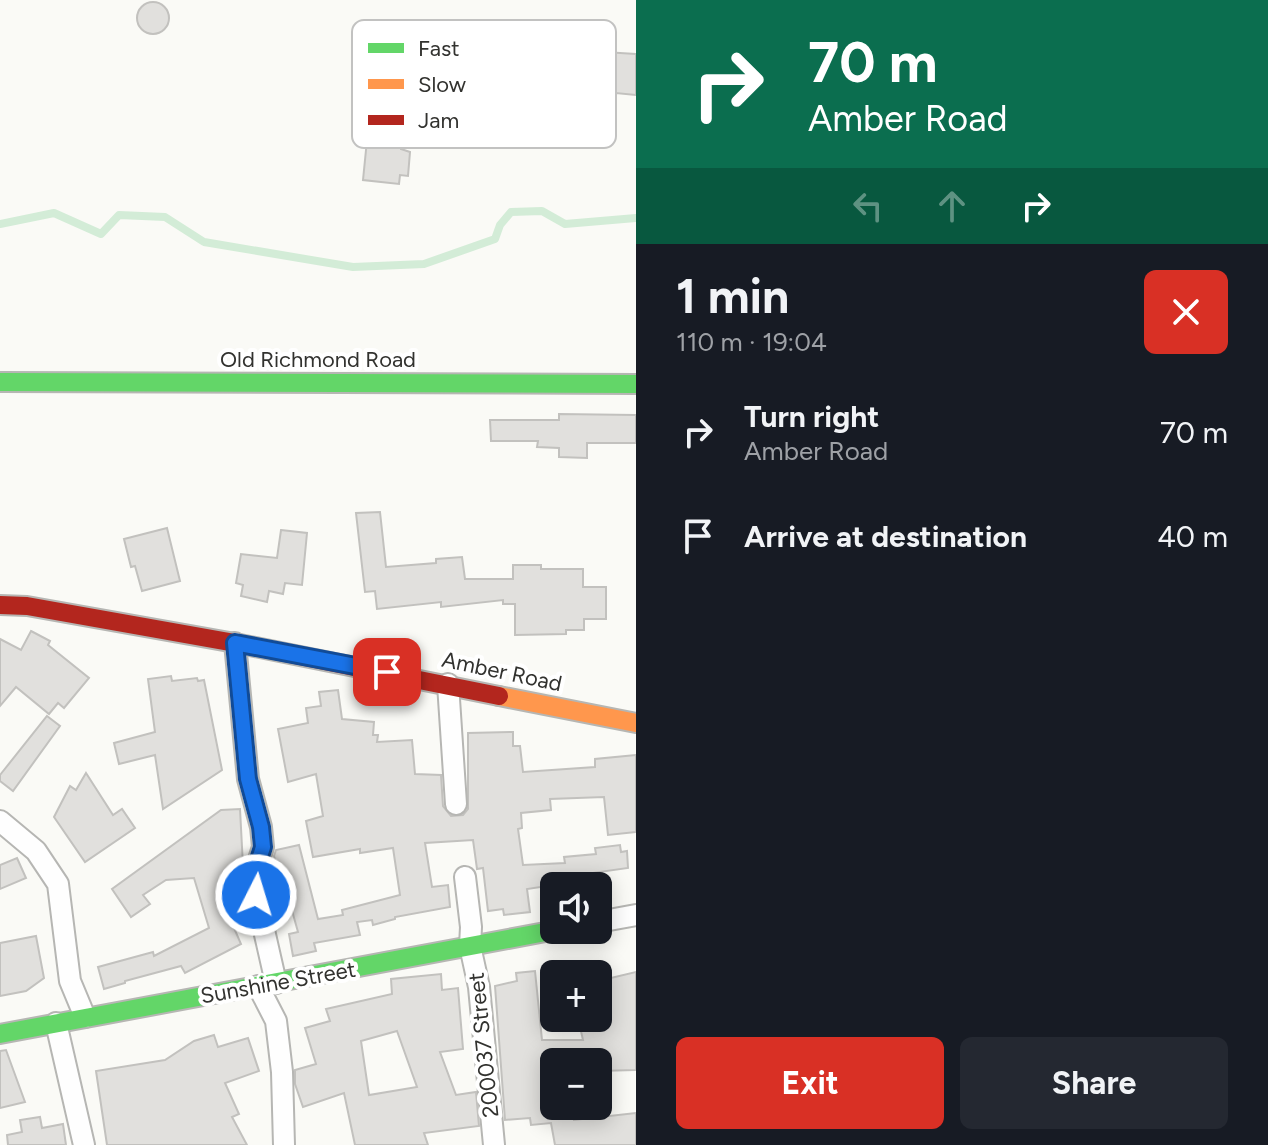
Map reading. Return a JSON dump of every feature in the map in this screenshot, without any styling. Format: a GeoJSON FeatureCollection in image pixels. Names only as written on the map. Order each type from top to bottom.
{"type":"FeatureCollection","features":[{"type":"Feature","properties":{"kind":"street","name":"Old Richmond Road"},"geometry":{"type":"LineString","coordinates":[[0,382],[636,384]]}},
{"type":"Feature","properties":{"kind":"street","name":"Amber Road"},"geometry":{"type":"LineString","coordinates":[[0,605],[27,606],[235,643],[636,723]]}},
{"type":"Feature","properties":{"kind":"street"},"geometry":{"type":"LineString","coordinates":[[235,643],[248,779],[263,847],[255,872],[256,895],[282,1072],[284,1145]]}},
{"type":"Feature","properties":{"kind":"street"},"geometry":{"type":"LineString","coordinates":[[448,684],[456,804]]}},
{"type":"Feature","properties":{"kind":"street"},"geometry":{"type":"LineString","coordinates":[[0,821],[36,851],[58,884],[70,981],[85,1017]]}},
{"type":"Feature","properties":{"kind":"street","name":"200037 Street"},"geometry":{"type":"LineString","coordinates":[[465,877],[470,946],[479,987],[494,1145]]}},
{"type":"Feature","properties":{"kind":"street"},"geometry":{"type":"LineString","coordinates":[[612,919],[636,915]]}},
{"type":"Feature","properties":{"kind":"street","name":"Sunshine Street"},"geometry":{"type":"LineString","coordinates":[[0,1034],[540,933]]}},
{"type":"Feature","properties":{"kind":"street"},"geometry":{"type":"LineString","coordinates":[[56,1023],[84,1145]]}},
{"type":"Feature","properties":{"kind":"building"},"geometry":{"type":"Polygon","coordinates":[[[153,2],[165,6],[169,18],[165,30],[153,34],[141,30],[137,18],[141,6],[153,2]]]}},
{"type":"Feature","properties":{"kind":"building"},"geometry":{"type":"Polygon","coordinates":[[[616,53],[636,54],[636,95],[616,93],[616,53]]]}},
{"type":"Feature","properties":{"kind":"building"},"geometry":{"type":"Polygon","coordinates":[[[366,148],[401,148],[410,152],[408,176],[400,175],[399,184],[363,180],[366,148]]]}},
{"type":"Feature","properties":{"kind":"building"},"geometry":{"type":"Polygon","coordinates":[[[559,414],[636,415],[636,443],[587,443],[587,458],[559,457],[559,448],[537,447],[538,441],[491,441],[490,420],[559,420],[559,414]]]}},
{"type":"Feature","properties":{"kind":"building"},"geometry":{"type":"Polygon","coordinates":[[[380,512],[386,567],[436,563],[436,559],[462,557],[465,579],[513,579],[513,565],[583,569],[583,587],[606,587],[606,619],[584,619],[584,630],[566,630],[566,634],[515,635],[515,604],[503,604],[503,600],[441,607],[441,602],[377,609],[375,591],[365,592],[356,513],[380,512]]]}},
{"type":"Feature","properties":{"kind":"building"},"geometry":{"type":"Polygon","coordinates":[[[167,528],[180,581],[142,591],[135,566],[131,567],[124,539],[167,528]]]}},
{"type":"Feature","properties":{"kind":"building"},"geometry":{"type":"Polygon","coordinates":[[[281,530],[307,533],[302,585],[285,583],[283,594],[269,591],[267,602],[241,596],[243,585],[236,583],[241,554],[277,558],[281,530]]]}},
{"type":"Feature","properties":{"kind":"building"},"geometry":{"type":"Polygon","coordinates":[[[31,631],[50,641],[48,645],[89,678],[64,708],[58,703],[49,714],[16,687],[0,706],[0,639],[21,650],[31,631]]]}},
{"type":"Feature","properties":{"kind":"building"},"geometry":{"type":"Polygon","coordinates":[[[171,676],[172,681],[204,680],[222,770],[163,809],[155,755],[119,764],[114,743],[155,732],[148,679],[171,676]]]}},
{"type":"Feature","properties":{"kind":"building"},"geometry":{"type":"Polygon","coordinates":[[[338,690],[342,719],[374,722],[373,735],[378,735],[377,742],[412,740],[415,774],[441,775],[443,806],[451,816],[463,815],[468,809],[468,733],[513,732],[513,746],[520,746],[523,772],[595,767],[595,759],[636,755],[636,832],[608,835],[604,797],[550,799],[551,810],[521,813],[522,828],[518,829],[523,865],[565,863],[564,857],[596,854],[595,848],[620,845],[621,852],[627,851],[628,868],[599,872],[540,872],[540,887],[527,889],[530,912],[504,915],[503,909],[488,911],[483,868],[477,869],[473,840],[425,843],[432,887],[448,885],[450,907],[395,917],[373,925],[372,920],[357,922],[360,935],[314,943],[316,951],[293,956],[289,934],[298,932],[281,871],[278,872],[274,856],[276,850],[299,845],[318,919],[343,915],[342,910],[400,895],[393,848],[360,853],[360,849],[313,857],[306,821],[323,816],[316,774],[288,782],[278,729],[308,723],[306,708],[321,706],[319,692],[338,690]]]}},
{"type":"Feature","properties":{"kind":"building"},"geometry":{"type":"Polygon","coordinates":[[[47,716],[60,726],[13,791],[0,781],[0,775],[47,716]]]}},
{"type":"Feature","properties":{"kind":"building"},"geometry":{"type":"Polygon","coordinates":[[[86,773],[113,815],[122,809],[135,828],[85,862],[54,817],[70,786],[76,790],[86,773]]]}},
{"type":"Feature","properties":{"kind":"building"},"geometry":{"type":"Polygon","coordinates":[[[240,809],[243,866],[242,871],[233,872],[244,906],[227,912],[241,944],[185,973],[181,966],[104,989],[98,967],[153,952],[154,956],[209,928],[194,878],[166,880],[143,895],[150,904],[131,917],[112,889],[221,810],[240,809]]]}},
{"type":"Feature","properties":{"kind":"building"},"geometry":{"type":"Polygon","coordinates":[[[17,858],[26,878],[0,889],[0,865],[17,858]]]}},
{"type":"Feature","properties":{"kind":"building"},"geometry":{"type":"Polygon","coordinates":[[[36,936],[44,978],[26,991],[0,996],[0,943],[36,936]]]}},
{"type":"Feature","properties":{"kind":"building"},"geometry":{"type":"Polygon","coordinates":[[[535,971],[542,1040],[583,1040],[581,1032],[612,1032],[612,978],[636,972],[636,1070],[612,1071],[612,1048],[540,1048],[540,1120],[612,1120],[612,1116],[636,1113],[636,1145],[555,1145],[551,1123],[531,1125],[530,1118],[505,1120],[495,986],[517,981],[516,973],[535,971]]]}},
{"type":"Feature","properties":{"kind":"building"},"geometry":{"type":"Polygon","coordinates":[[[441,974],[442,990],[458,988],[463,1049],[440,1052],[456,1095],[476,1092],[479,1126],[424,1133],[428,1145],[355,1145],[344,1093],[303,1107],[295,1084],[295,1070],[316,1064],[305,1028],[330,1021],[326,1009],[392,994],[391,979],[441,974]],[[397,1031],[361,1041],[369,1095],[417,1087],[397,1031]]]}},
{"type":"Feature","properties":{"kind":"building"},"geometry":{"type":"Polygon","coordinates":[[[214,1035],[218,1047],[248,1038],[259,1071],[225,1083],[239,1114],[232,1117],[247,1145],[107,1145],[96,1071],[165,1060],[194,1041],[214,1035]]]}},
{"type":"Feature","properties":{"kind":"building"},"geometry":{"type":"Polygon","coordinates":[[[6,1050],[25,1102],[0,1108],[0,1051],[6,1050]]]}},
{"type":"Feature","properties":{"kind":"building"},"geometry":{"type":"Polygon","coordinates":[[[40,1117],[42,1128],[63,1124],[66,1145],[8,1145],[7,1135],[22,1132],[20,1120],[40,1117]]]}},
{"type":"Feature","properties":{"kind":"waterway"},"geometry":{"type":"LineString","coordinates":[[0,224],[54,213],[101,234],[119,215],[165,217],[204,242],[353,267],[424,264],[495,239],[500,225],[511,212],[542,211],[565,224],[636,218]]}},
{"type":"Feature","properties":{"kind":"traffic: fast"},"geometry":{"type":"LineString","coordinates":[[0,382],[636,384]]}},
{"type":"Feature","properties":{"kind":"traffic: fast"},"geometry":{"type":"LineString","coordinates":[[0,1034],[540,933]]}},
{"type":"Feature","properties":{"kind":"traffic: slow"},"geometry":{"type":"LineString","coordinates":[[499,696],[636,723]]}},
{"type":"Feature","properties":{"kind":"traffic: jam"},"geometry":{"type":"LineString","coordinates":[[0,605],[27,606],[235,643],[499,696]]}},
{"type":"Feature","properties":{"kind":"route"},"geometry":{"type":"LineString","coordinates":[[256,895],[255,872],[263,847],[248,779],[235,643],[387,672]]}}]}
